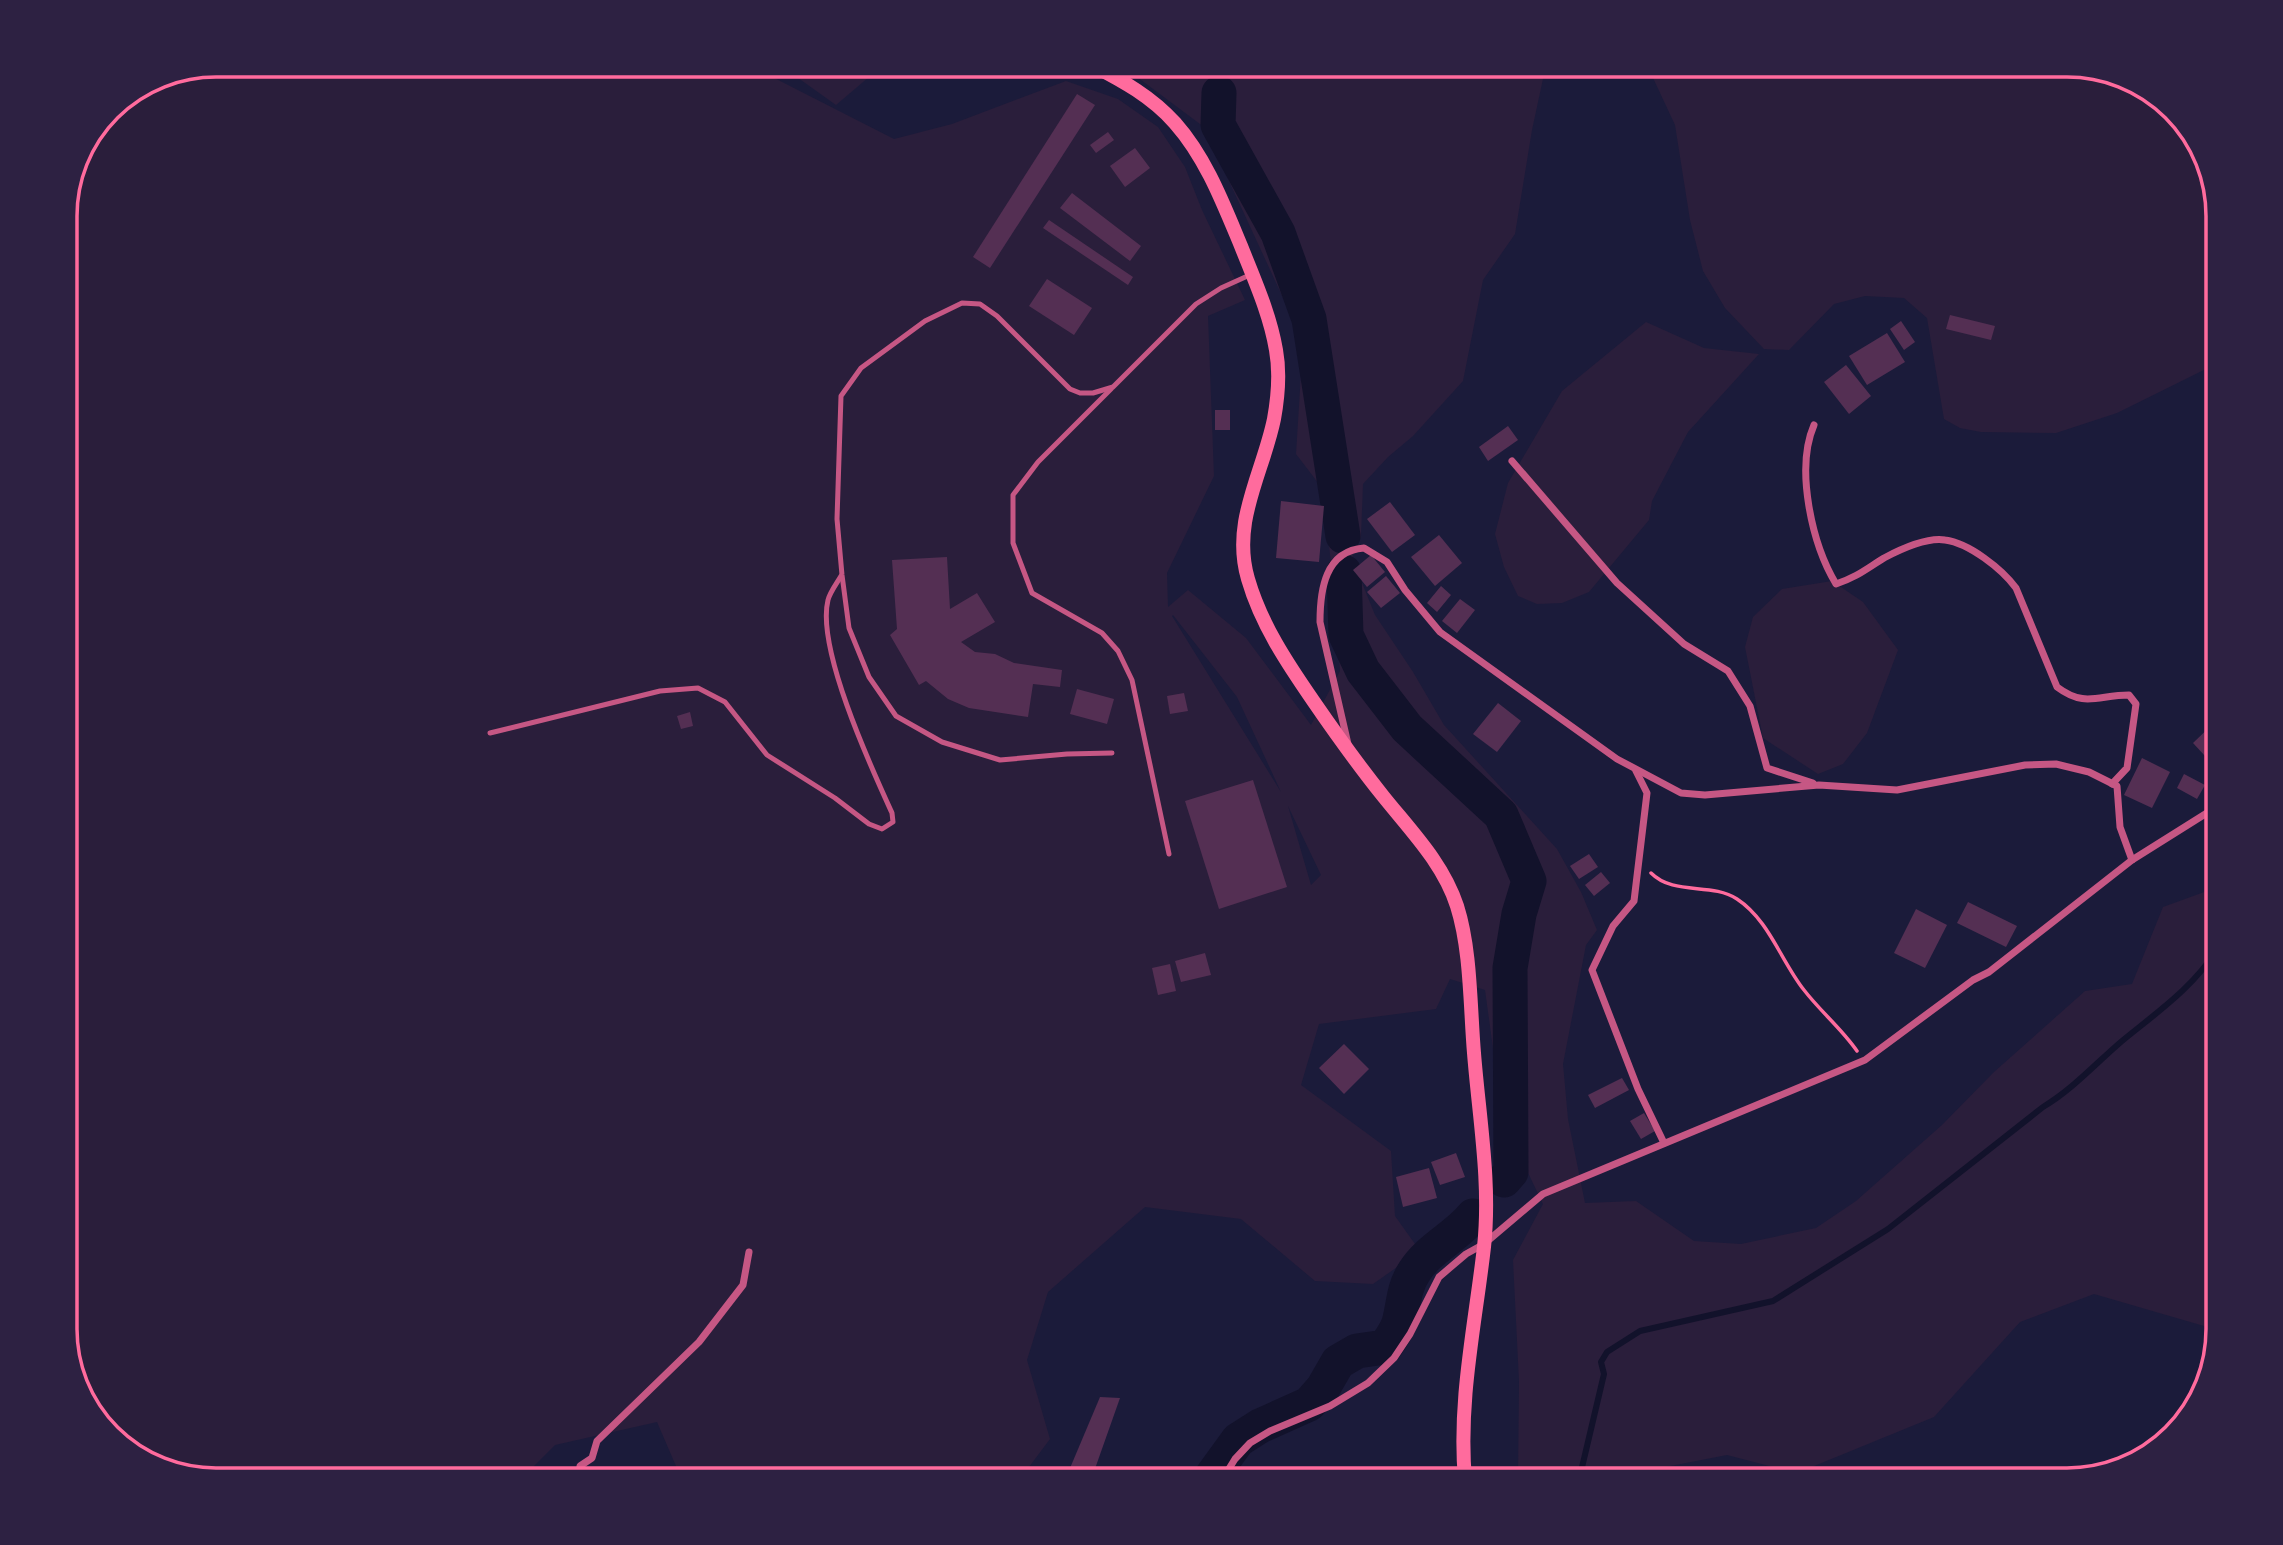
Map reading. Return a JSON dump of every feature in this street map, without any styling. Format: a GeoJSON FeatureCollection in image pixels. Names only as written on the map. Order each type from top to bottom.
{"type":"FeatureCollection","features":[{"type":"Feature","properties":{"kind":"main road"},"geometry":{"type":"LineString","coordinates":[[1117,77],[1154,102],[1191,143],[1212,180],[1252,274],[1272,332],[1278,377],[1273,422],[1245,517],[1242,543],[1247,575],[1259,611],[1275,643],[1350,754],[1447,879],[1457,908],[1468,982],[1484,1169],[1484,1244],[1462,1414],[1464,1468]]}},
{"type":"Feature","properties":{"kind":"street"},"geometry":{"type":"LineString","coordinates":[[1814,425],[1807,440],[1805,466],[1810,510],[1825,565],[1836,584],[1864,573],[1884,558],[1923,542],[1944,539],[1958,543],[2006,574],[2016,587],[2057,687],[2070,697],[2085,700],[2129,695],[2136,704],[2127,768],[2112,784]]}},
{"type":"Feature","properties":{"kind":"street"},"geometry":{"type":"LineString","coordinates":[[1512,461],[1617,583],[1684,644],[1728,671],[1750,706],[1767,768],[1819,785]]}},
{"type":"Feature","properties":{"kind":"street"},"geometry":{"type":"LineString","coordinates":[[1350,754],[1320,622],[1320,606],[1325,579],[1332,563],[1348,551],[1363,548],[1387,562],[1405,590],[1440,632],[1617,759],[1674,791],[1696,795],[1819,785],[1897,790],[2025,765],[2056,764],[2089,772],[2117,786],[2120,827],[2132,860]]}},
{"type":"Feature","properties":{"kind":"street"},"geometry":{"type":"LineString","coordinates":[[1636,770],[1647,793],[1634,901],[1613,926],[1592,970],[1638,1089],[1664,1143]]}},
{"type":"Feature","properties":{"kind":"street"},"geometry":{"type":"LineString","coordinates":[[1229,1468],[1250,1443],[1270,1431],[1329,1406],[1368,1383],[1394,1358],[1410,1334],[1439,1278],[1543,1194],[1865,1060],[1973,980],[1989,972],[2132,860],[2206,814]]}},
{"type":"Feature","properties":{"kind":"street"},"geometry":{"type":"LineString","coordinates":[[580,1468],[592,1458],[597,1441],[699,1342],[743,1285],[749,1252]]}},
{"type":"Feature","properties":{"kind":"lane"},"geometry":{"type":"LineString","coordinates":[[1169,854],[1132,680],[1118,651],[1102,633],[1032,593],[1013,543],[1013,495],[1038,462],[1196,304],[1221,288],[1252,274]]}},
{"type":"Feature","properties":{"kind":"lane"},"geometry":{"type":"LineString","coordinates":[[1112,753],[1000,760],[942,742],[896,716],[869,677],[849,628],[837,519],[841,396],[861,368],[925,321],[962,303],[980,304],[997,316],[1070,389],[1080,393],[1093,393],[1113,387]]}},
{"type":"Feature","properties":{"kind":"lane"},"geometry":{"type":"LineString","coordinates":[[490,733],[660,691],[698,688],[725,702],[767,755],[835,798],[869,824],[882,829],[892,822],[892,813],[867,758],[840,684],[828,632],[828,600],[842,575]]}},
{"type":"Feature","properties":{"kind":"path"},"geometry":{"type":"LineString","coordinates":[[1642,849],[1650,872],[1660,880],[1669,884],[1728,894],[1752,912],[1801,986],[1865,1060]]}},
{"type":"Feature","properties":{"kind":"shaded area"},"geometry":{"type":"Polygon","coordinates":[[[216,77],[773,77],[894,139],[952,124],[1066,81],[1118,99],[1158,127],[1185,167],[1202,210],[1245,300],[1208,316],[1214,476],[1167,573],[1168,607],[1188,590],[1246,638],[1311,725],[1340,671],[1335,595],[1322,488],[1296,454],[1303,341],[1204,127],[1137,77],[1543,77],[1515,234],[1483,280],[1463,381],[1413,436],[1388,457],[1363,484],[1361,536],[1352,558],[1375,615],[1444,725],[1557,849],[1581,892],[1597,930],[1586,945],[1563,1064],[1568,1119],[1585,1203],[1636,1201],[1694,1241],[1741,1244],[1816,1228],[1856,1201],[1942,1125],[1994,1072],[2085,991],[2132,984],[2163,907],[2206,891],[2206,1325],[2094,1294],[2020,1322],[1934,1417],[1809,1468],[1778,1468],[1727,1455],[1660,1468],[1518,1468],[1519,1381],[1513,1260],[1543,1204],[1503,1121],[1485,990],[1450,979],[1436,1009],[1319,1024],[1301,1085],[1391,1151],[1395,1216],[1420,1251],[1373,1284],[1315,1281],[1241,1219],[1145,1207],[1048,1292],[1027,1360],[1050,1439],[1028,1468],[677,1468],[657,1422],[555,1445],[532,1468],[198,1467],[155,1454],[124,1433],[106,1414],[96,1398],[82,1365],[77,1338],[77,207],[82,180],[100,139],[131,106],[171,84],[216,77]],[[1173,615],[1281,792],[1237,697],[1173,615]],[[1288,806],[1311,885],[1321,875],[1288,806]]]}},
{"type":"Feature","properties":{"kind":"shaded area"},"geometry":{"type":"Polygon","coordinates":[[[797,77],[869,77],[836,105],[797,77]]]}},
{"type":"Feature","properties":{"kind":"shaded area"},"geometry":{"type":"Polygon","coordinates":[[[1653,77],[2067,77],[2085,78],[2120,88],[2144,100],[2177,131],[2201,180],[2206,216],[2206,369],[2117,413],[2056,433],[1981,432],[1960,428],[1944,419],[1927,318],[1904,298],[1865,296],[1834,304],[1789,350],[1764,349],[1725,308],[1703,271],[1690,220],[1675,125],[1653,77]]]}},
{"type":"Feature","properties":{"kind":"shaded area"},"geometry":{"type":"Polygon","coordinates":[[[1646,322],[1704,348],[1759,354],[1688,432],[1652,501],[1649,520],[1589,592],[1562,603],[1537,604],[1518,596],[1504,567],[1495,534],[1508,483],[1562,391],[1646,322]]]}},
{"type":"Feature","properties":{"kind":"shaded area"},"geometry":{"type":"Polygon","coordinates":[[[1832,581],[1863,602],[1898,650],[1867,733],[1843,764],[1818,774],[1763,738],[1745,647],[1753,617],[1782,589],[1832,581]]]}},
{"type":"Feature","properties":{"kind":"building"},"geometry":{"type":"Polygon","coordinates":[[[1077,94],[1095,105],[990,268],[973,257],[1077,94]]]}},
{"type":"Feature","properties":{"kind":"building"},"geometry":{"type":"Polygon","coordinates":[[[1108,132],[1114,140],[1096,153],[1090,145],[1108,132]]]}},
{"type":"Feature","properties":{"kind":"building"},"geometry":{"type":"Polygon","coordinates":[[[1135,148],[1150,168],[1125,187],[1110,166],[1135,148]]]}},
{"type":"Feature","properties":{"kind":"building"},"geometry":{"type":"Polygon","coordinates":[[[1072,193],[1141,246],[1130,261],[1060,208],[1072,193]]]}},
{"type":"Feature","properties":{"kind":"building"},"geometry":{"type":"Polygon","coordinates":[[[1049,220],[1133,277],[1128,285],[1043,228],[1049,220]]]}},
{"type":"Feature","properties":{"kind":"building"},"geometry":{"type":"Polygon","coordinates":[[[1047,279],[1092,308],[1074,335],[1029,306],[1047,279]]]}},
{"type":"Feature","properties":{"kind":"building"},"geometry":{"type":"Polygon","coordinates":[[[1950,315],[1995,326],[1991,340],[1946,329],[1950,315]]]}},
{"type":"Feature","properties":{"kind":"building"},"geometry":{"type":"Polygon","coordinates":[[[1901,321],[1915,342],[1904,350],[1890,329],[1901,321]]]}},
{"type":"Feature","properties":{"kind":"building"},"geometry":{"type":"Polygon","coordinates":[[[1887,333],[1905,362],[1867,385],[1849,356],[1887,333]]]}},
{"type":"Feature","properties":{"kind":"building"},"geometry":{"type":"Polygon","coordinates":[[[1846,365],[1871,396],[1849,414],[1824,382],[1846,365]]]}},
{"type":"Feature","properties":{"kind":"building"},"geometry":{"type":"Polygon","coordinates":[[[1215,410],[1230,410],[1230,430],[1215,430],[1215,410]]]}},
{"type":"Feature","properties":{"kind":"building"},"geometry":{"type":"Polygon","coordinates":[[[1508,426],[1518,440],[1488,461],[1479,447],[1508,426]]]}},
{"type":"Feature","properties":{"kind":"building"},"geometry":{"type":"Polygon","coordinates":[[[1281,501],[1324,506],[1319,562],[1276,558],[1281,501]]]}},
{"type":"Feature","properties":{"kind":"building"},"geometry":{"type":"Polygon","coordinates":[[[1390,502],[1415,535],[1392,552],[1367,519],[1390,502]]]}},
{"type":"Feature","properties":{"kind":"building"},"geometry":{"type":"Polygon","coordinates":[[[1439,535],[1462,563],[1435,586],[1411,557],[1439,535]]]}},
{"type":"Feature","properties":{"kind":"building"},"geometry":{"type":"Polygon","coordinates":[[[1371,555],[1385,572],[1367,587],[1353,570],[1371,555]]]}},
{"type":"Feature","properties":{"kind":"building"},"geometry":{"type":"Polygon","coordinates":[[[947,557],[950,609],[977,593],[995,622],[961,642],[975,652],[995,654],[1014,663],[1062,670],[1060,687],[1033,684],[1028,717],[969,708],[948,699],[926,681],[919,685],[890,635],[897,629],[892,560],[947,557]]]}},
{"type":"Feature","properties":{"kind":"building"},"geometry":{"type":"Polygon","coordinates":[[[1386,576],[1400,593],[1381,608],[1367,592],[1386,576]]]}},
{"type":"Feature","properties":{"kind":"building"},"geometry":{"type":"Polygon","coordinates":[[[1441,586],[1451,595],[1437,612],[1427,603],[1441,586]]]}},
{"type":"Feature","properties":{"kind":"building"},"geometry":{"type":"Polygon","coordinates":[[[1460,599],[1475,610],[1457,633],[1442,621],[1460,599]]]}},
{"type":"Feature","properties":{"kind":"building"},"geometry":{"type":"Polygon","coordinates":[[[1077,689],[1114,699],[1107,724],[1070,714],[1077,689]]]}},
{"type":"Feature","properties":{"kind":"building"},"geometry":{"type":"Polygon","coordinates":[[[1184,693],[1188,711],[1170,714],[1167,696],[1184,693]]]}},
{"type":"Feature","properties":{"kind":"building"},"geometry":{"type":"Polygon","coordinates":[[[1498,703],[1521,721],[1497,752],[1473,734],[1498,703]]]}},
{"type":"Feature","properties":{"kind":"building"},"geometry":{"type":"Polygon","coordinates":[[[690,712],[693,726],[681,729],[677,716],[690,712]]]}},
{"type":"Feature","properties":{"kind":"building"},"geometry":{"type":"Polygon","coordinates":[[[2206,731],[2206,755],[2193,743],[2206,731]]]}},
{"type":"Feature","properties":{"kind":"building"},"geometry":{"type":"Polygon","coordinates":[[[2142,758],[2170,772],[2152,808],[2124,795],[2142,758]]]}},
{"type":"Feature","properties":{"kind":"building"},"geometry":{"type":"Polygon","coordinates":[[[2184,774],[2205,785],[2197,799],[2177,788],[2184,774]]]}},
{"type":"Feature","properties":{"kind":"building"},"geometry":{"type":"Polygon","coordinates":[[[1253,780],[1287,887],[1219,909],[1185,801],[1253,780]]]}},
{"type":"Feature","properties":{"kind":"building"},"geometry":{"type":"Polygon","coordinates":[[[1589,854],[1598,867],[1579,879],[1570,866],[1589,854]]]}},
{"type":"Feature","properties":{"kind":"building"},"geometry":{"type":"Polygon","coordinates":[[[1601,872],[1610,883],[1594,896],[1585,885],[1601,872]]]}},
{"type":"Feature","properties":{"kind":"building"},"geometry":{"type":"Polygon","coordinates":[[[1968,902],[2017,926],[2006,947],[1957,923],[1968,902]]]}},
{"type":"Feature","properties":{"kind":"building"},"geometry":{"type":"Polygon","coordinates":[[[1916,909],[1947,925],[1925,968],[1894,953],[1916,909]]]}},
{"type":"Feature","properties":{"kind":"building"},"geometry":{"type":"Polygon","coordinates":[[[1205,953],[1211,975],[1181,982],[1175,961],[1205,953]]]}},
{"type":"Feature","properties":{"kind":"building"},"geometry":{"type":"Polygon","coordinates":[[[1170,964],[1176,991],[1158,995],[1152,968],[1170,964]]]}},
{"type":"Feature","properties":{"kind":"building"},"geometry":{"type":"Polygon","coordinates":[[[1344,1044],[1369,1069],[1344,1094],[1319,1068],[1344,1044]]]}},
{"type":"Feature","properties":{"kind":"building"},"geometry":{"type":"Polygon","coordinates":[[[1622,1078],[1629,1090],[1595,1108],[1588,1095],[1622,1078]]]}},
{"type":"Feature","properties":{"kind":"building"},"geometry":{"type":"Polygon","coordinates":[[[1644,1113],[1655,1131],[1641,1139],[1630,1121],[1644,1113]]]}},
{"type":"Feature","properties":{"kind":"building"},"geometry":{"type":"Polygon","coordinates":[[[1456,1153],[1465,1177],[1440,1185],[1431,1162],[1456,1153]]]}},
{"type":"Feature","properties":{"kind":"building"},"geometry":{"type":"Polygon","coordinates":[[[1429,1168],[1437,1198],[1403,1207],[1396,1177],[1429,1168]]]}},
{"type":"Feature","properties":{"kind":"building"},"geometry":{"type":"Polygon","coordinates":[[[1100,1397],[1120,1398],[1095,1468],[1070,1468],[1100,1397]]]}},
{"type":"Feature","properties":{"kind":"waterway"},"geometry":{"type":"LineString","coordinates":[[1219,93],[1218,125],[1278,233],[1309,319],[1343,536]]}},
{"type":"Feature","properties":{"kind":"waterway"},"geometry":{"type":"LineString","coordinates":[[1344,572],[1346,635],[1363,671],[1407,728],[1501,815],[1529,881],[1519,914],[1510,968],[1511,1172],[1504,1180]]}},
{"type":"Feature","properties":{"kind":"waterway"},"geometry":{"type":"LineString","coordinates":[[1582,1468],[1604,1374],[1601,1362],[1607,1352],[1640,1331],[1773,1301],[1888,1229],[2074,1084],[2161,1010],[2206,965]]}},
{"type":"Feature","properties":{"kind":"waterway"},"geometry":{"type":"LineString","coordinates":[[1218,1468],[1238,1440],[1260,1426],[1309,1404],[1323,1388],[1338,1362],[1357,1351],[1385,1347],[1398,1326],[1406,1291],[1414,1272],[1427,1256],[1473,1216]]}}]}
